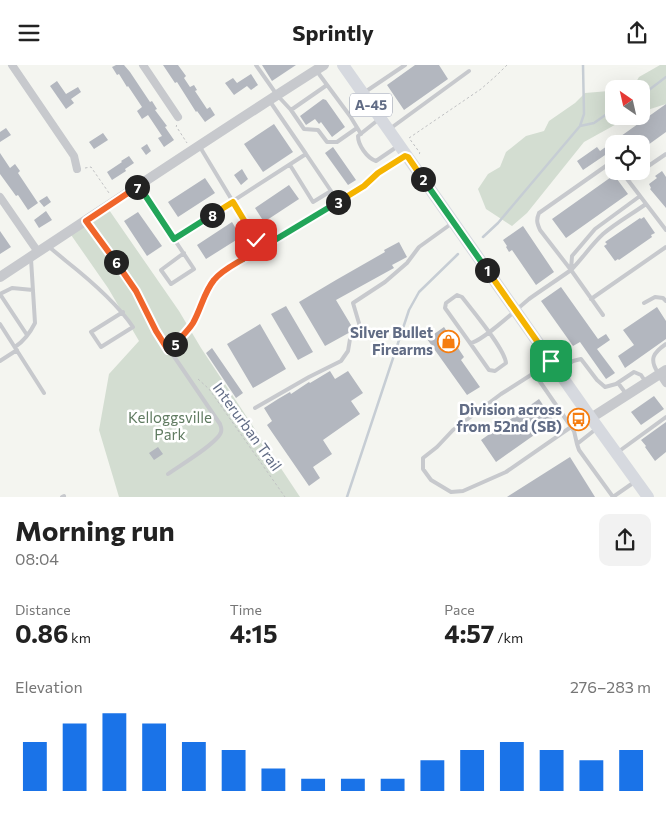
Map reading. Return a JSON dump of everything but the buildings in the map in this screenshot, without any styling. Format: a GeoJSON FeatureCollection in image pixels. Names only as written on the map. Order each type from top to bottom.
{"type":"FeatureCollection","features":[{"type":"Feature","properties":{"kind":"main road","name":"A-45"},"geometry":{"type":"LineString","coordinates":[[344,65],[648,497]]}},
{"type":"Feature","properties":{"kind":"street"},"geometry":{"type":"LineString","coordinates":[[12,65],[74,156],[77,169]]}},
{"type":"Feature","properties":{"kind":"street"},"geometry":{"type":"LineString","coordinates":[[143,65],[178,117]]}},
{"type":"Feature","properties":{"kind":"street"},"geometry":{"type":"LineString","coordinates":[[0,277],[320,68]]}},
{"type":"Feature","properties":{"kind":"street"},"geometry":{"type":"LineString","coordinates":[[0,197],[35,254]]}},
{"type":"Feature","properties":{"kind":"street"},"geometry":{"type":"LineString","coordinates":[[595,423],[627,395],[647,383],[664,376]]}},
{"type":"Feature","properties":{"kind":"lane"},"geometry":{"type":"LineString","coordinates":[[256,65],[306,155],[331,191],[313,201],[290,165]]}},
{"type":"Feature","properties":{"kind":"lane"},"geometry":{"type":"LineString","coordinates":[[350,116],[366,97],[405,65]]}},
{"type":"Feature","properties":{"kind":"lane"},"geometry":{"type":"LineString","coordinates":[[320,68],[326,85],[350,116],[360,134]]}},
{"type":"Feature","properties":{"kind":"lane"},"geometry":{"type":"LineString","coordinates":[[389,129],[469,71]]}},
{"type":"Feature","properties":{"kind":"lane"},"geometry":{"type":"LineString","coordinates":[[292,110],[326,85]]}},
{"type":"Feature","properties":{"kind":"lane"},"geometry":{"type":"LineString","coordinates":[[273,98],[292,110],[304,129],[318,130],[328,142],[337,141],[357,128]]}},
{"type":"Feature","properties":{"kind":"lane"},"geometry":{"type":"LineString","coordinates":[[381,118],[358,135],[358,141],[371,159],[376,161],[399,144]]}},
{"type":"Feature","properties":{"kind":"lane"},"geometry":{"type":"LineString","coordinates":[[195,148],[233,202],[256,240]]}},
{"type":"Feature","properties":{"kind":"lane"},"geometry":{"type":"LineString","coordinates":[[650,165],[666,154]]}},
{"type":"Feature","properties":{"kind":"lane"},"geometry":{"type":"LineString","coordinates":[[174,239],[306,155]]}},
{"type":"Feature","properties":{"kind":"lane"},"geometry":{"type":"LineString","coordinates":[[603,315],[540,230],[537,222],[539,213],[605,167]]}},
{"type":"Feature","properties":{"kind":"lane"},"geometry":{"type":"LineString","coordinates":[[628,180],[666,230]]}},
{"type":"Feature","properties":{"kind":"lane"},"geometry":{"type":"LineString","coordinates":[[139,186],[184,253],[194,269],[171,284],[161,270],[184,253]]}},
{"type":"Feature","properties":{"kind":"lane"},"geometry":{"type":"LineString","coordinates":[[571,270],[572,256],[595,229],[640,196]]}},
{"type":"Feature","properties":{"kind":"lane"},"geometry":{"type":"LineString","coordinates":[[470,343],[488,332],[571,270],[604,233],[646,204]]}},
{"type":"Feature","properties":{"kind":"lane"},"geometry":{"type":"LineString","coordinates":[[86,221],[136,291],[156,331],[222,429],[214,441],[168,474]]}},
{"type":"Feature","properties":{"kind":"lane"},"geometry":{"type":"LineString","coordinates":[[255,408],[341,361],[348,351],[350,339],[358,335],[361,330],[353,303],[386,283],[407,263],[419,247],[453,222]]}},
{"type":"Feature","properties":{"kind":"lane"},"geometry":{"type":"LineString","coordinates":[[48,245],[108,297],[123,312],[133,327],[101,347],[92,332],[123,312]]}},
{"type":"Feature","properties":{"kind":"lane"},"geometry":{"type":"LineString","coordinates":[[591,299],[666,247]]}},
{"type":"Feature","properties":{"kind":"lane"},"geometry":{"type":"LineString","coordinates":[[0,361],[16,349],[31,330],[34,323],[35,254]]}},
{"type":"Feature","properties":{"kind":"lane"},"geometry":{"type":"LineString","coordinates":[[27,335],[0,294],[12,288],[33,290]]}},
{"type":"Feature","properties":{"kind":"lane"},"geometry":{"type":"LineString","coordinates":[[457,295],[462,297],[488,332],[506,357],[506,363],[495,371],[489,370],[470,343],[445,308],[446,303],[457,295]]}},
{"type":"Feature","properties":{"kind":"lane"},"geometry":{"type":"LineString","coordinates":[[644,303],[658,296],[666,301]]}},
{"type":"Feature","properties":{"kind":"lane"},"geometry":{"type":"LineString","coordinates":[[0,324],[44,393]]}},
{"type":"Feature","properties":{"kind":"lane"},"geometry":{"type":"LineString","coordinates":[[664,376],[653,364],[653,359],[658,349],[666,344]]}},
{"type":"Feature","properties":{"kind":"lane"},"geometry":{"type":"LineString","coordinates":[[571,427],[506,472],[462,491],[451,491],[431,480],[423,469],[423,458],[437,447],[453,430],[501,394],[534,373],[582,359],[602,386],[605,387],[618,383],[634,372],[641,375],[647,383]]}},
{"type":"Feature","properties":{"kind":"lane"},"geometry":{"type":"LineString","coordinates":[[534,373],[574,431],[579,450],[613,497],[636,481]]}},
{"type":"Feature","properties":{"kind":"lane"},"geometry":{"type":"LineString","coordinates":[[618,383],[627,395]]}},
{"type":"Feature","properties":{"kind":"lane"},"geometry":{"type":"LineString","coordinates":[[616,453],[666,417]]}},
{"type":"Feature","properties":{"kind":"lane"},"geometry":{"type":"LineString","coordinates":[[577,444],[595,423]]}},
{"type":"Feature","properties":{"kind":"path"},"geometry":{"type":"LineString","coordinates":[[168,350],[184,335],[193,323],[209,287],[222,273],[364,186],[378,173],[405,156],[412,159],[420,153],[409,138],[481,89],[507,65]]}},
{"type":"Feature","properties":{"kind":"path"},"geometry":{"type":"LineString","coordinates":[[178,117],[176,126],[195,148]]}},
{"type":"Feature","properties":{"kind":"path"},"geometry":{"type":"LineString","coordinates":[[77,169],[91,167],[115,202]]}},
{"type":"Feature","properties":{"kind":"path","name":"Interurban Trail"},"geometry":{"type":"LineString","coordinates":[[188,377],[193,377],[200,381],[209,389],[285,497]]}},
{"type":"Feature","properties":{"kind":"green space"},"geometry":{"type":"Polygon","coordinates":[[[660,65],[666,65],[666,104],[650,109],[650,80],[637,80],[639,77],[660,65]]]}},
{"type":"Feature","properties":{"kind":"green space"},"geometry":{"type":"Polygon","coordinates":[[[605,91],[605,125],[615,125],[584,142],[527,213],[512,226],[486,209],[478,189],[488,174],[500,167],[506,152],[526,136],[544,131],[549,121],[575,103],[585,93],[605,91]]]}},
{"type":"Feature","properties":{"kind":"green space","name":"Kelloggsville Park"},"geometry":{"type":"Polygon","coordinates":[[[107,207],[179,311],[201,348],[300,497],[119,497],[99,430],[109,374],[139,341],[108,288],[69,232],[107,207]]]}},
{"type":"Feature","properties":{"kind":"waterway"},"geometry":{"type":"LineString","coordinates":[[483,237],[498,223],[580,126],[584,114],[583,65]]}},
{"type":"Feature","properties":{"kind":"waterway"},"geometry":{"type":"LineString","coordinates":[[650,89],[666,77]]}},
{"type":"Feature","properties":{"kind":"waterway"},"geometry":{"type":"LineString","coordinates":[[580,126],[594,123],[605,115]]}},
{"type":"Feature","properties":{"kind":"waterway"},"geometry":{"type":"LineString","coordinates":[[347,497],[409,310],[419,292],[458,254]]}},
{"type":"Feature","properties":{"kind":"place","name":"Silver Bullet Firearms"},"geometry":{"type":"Point","coordinates":[449,342]}},
{"type":"Feature","properties":{"kind":"place","name":"Division across from 52nd (SB)"},"geometry":{"type":"Point","coordinates":[578,419]}},
{"type":"Feature","properties":{"kind":"route"},"geometry":{"type":"LineString","coordinates":[[256,240],[233,202],[174,239],[139,186],[86,221],[136,291],[168,350],[184,335],[193,323],[209,287],[222,273],[364,186],[378,173],[405,156],[408,157],[551,361]]}}]}
